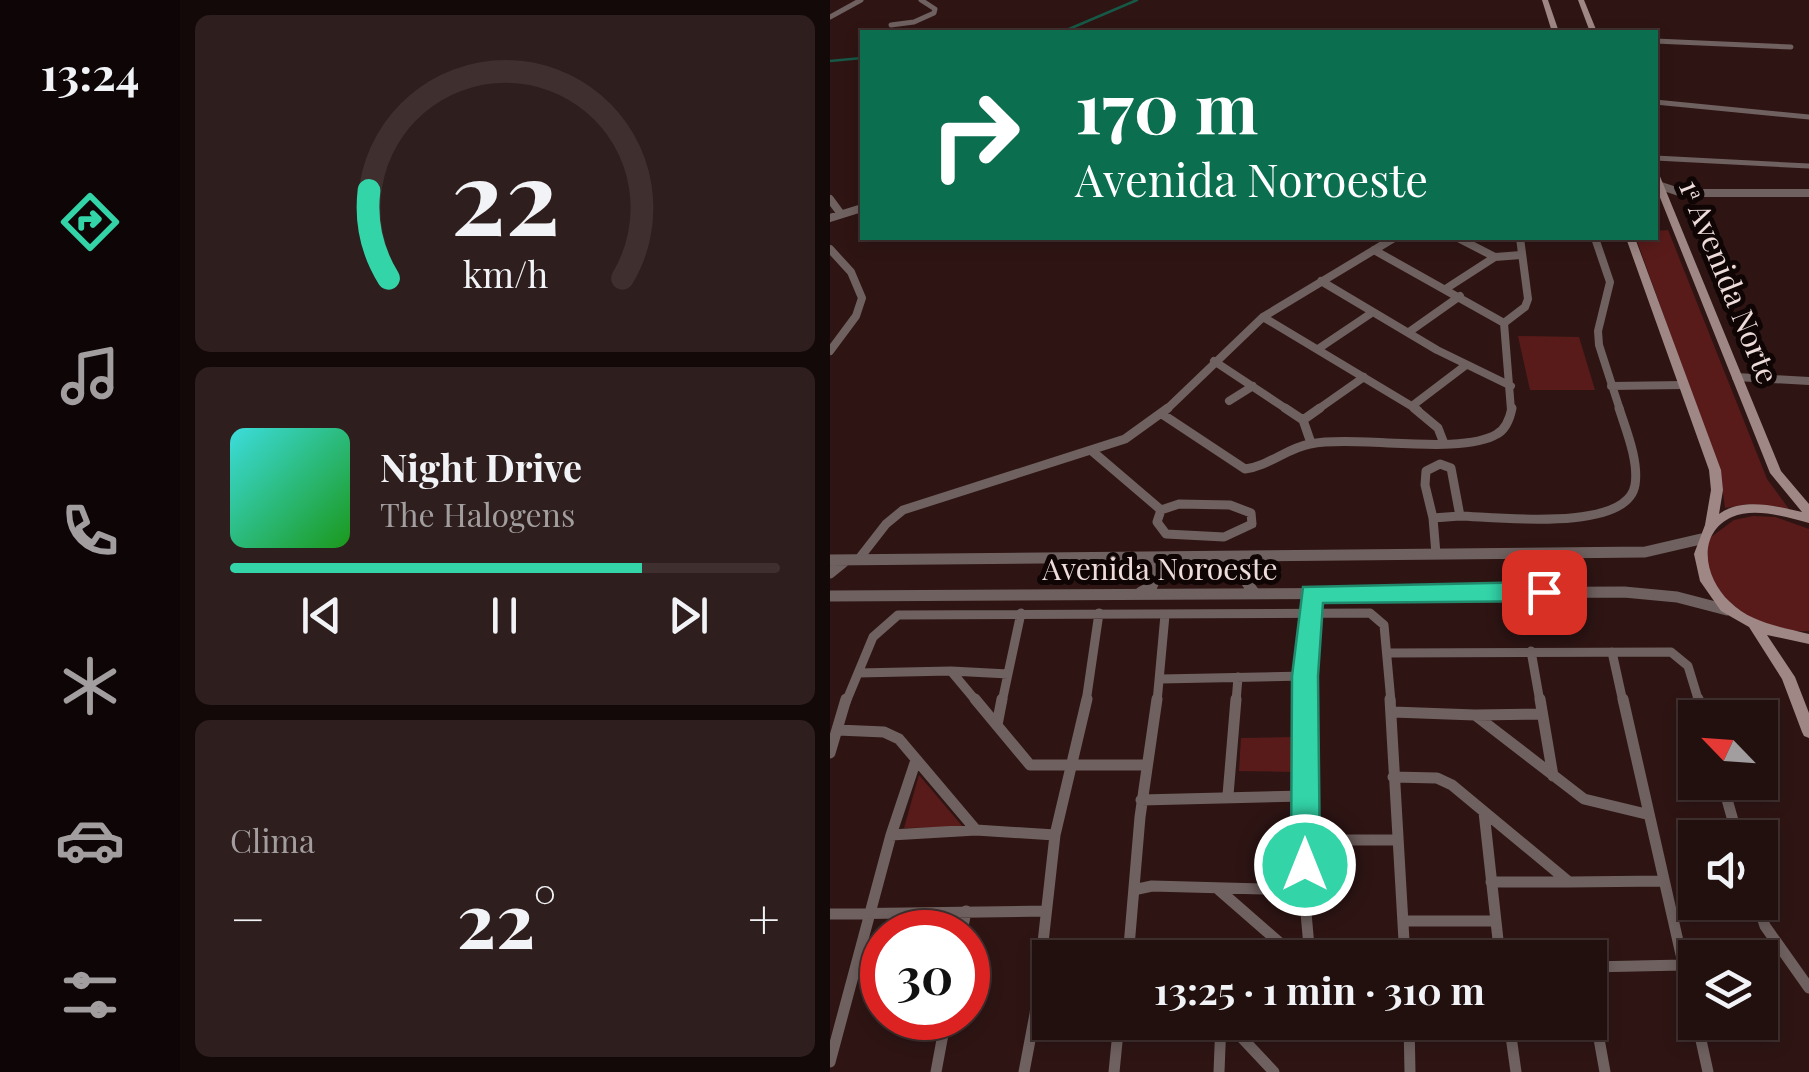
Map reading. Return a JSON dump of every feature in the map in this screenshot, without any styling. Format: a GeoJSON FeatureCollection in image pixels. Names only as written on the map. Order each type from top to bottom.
{"type":"FeatureCollection","features":[{"type":"Feature","properties":{"kind":"main road"},"geometry":{"type":"LineString","coordinates":[[1545,0],[1555,30]]}},
{"type":"Feature","properties":{"kind":"main road"},"geometry":{"type":"LineString","coordinates":[[1581,0],[1593,30]]}},
{"type":"Feature","properties":{"kind":"main road","name":"1ᵃ Avenida Norte"},"geometry":{"type":"LineString","coordinates":[[1658,180],[1666,202],[1667,224],[1776,473],[1809,515]]}},
{"type":"Feature","properties":{"kind":"main road"},"geometry":{"type":"LineString","coordinates":[[1631,240],[1714,470],[1717,490],[1711,525],[1701,539],[1697,555],[1700,574],[1728,610],[1753,626],[1784,637],[1809,639]]}},
{"type":"Feature","properties":{"kind":"main road"},"geometry":{"type":"LineString","coordinates":[[1711,525],[1746,510],[1809,515]]}},
{"type":"Feature","properties":{"kind":"main road"},"geometry":{"type":"LineString","coordinates":[[1753,626],[1788,678],[1809,732]]}},
{"type":"Feature","properties":{"kind":"street"},"geometry":{"type":"LineString","coordinates":[[830,16],[861,0]]}},
{"type":"Feature","properties":{"kind":"street"},"geometry":{"type":"LineString","coordinates":[[891,25],[914,22],[934,13],[935,8],[922,0]]}},
{"type":"Feature","properties":{"kind":"street"},"geometry":{"type":"LineString","coordinates":[[1658,41],[1792,47]]}},
{"type":"Feature","properties":{"kind":"street"},"geometry":{"type":"LineString","coordinates":[[1658,102],[1809,116]]}},
{"type":"Feature","properties":{"kind":"street"},"geometry":{"type":"LineString","coordinates":[[1658,158],[1809,166]]}},
{"type":"Feature","properties":{"kind":"street"},"geometry":{"type":"LineString","coordinates":[[1658,180],[1682,193],[1809,193]]}},
{"type":"Feature","properties":{"kind":"street"},"geometry":{"type":"LineString","coordinates":[[1666,202],[1682,193]]}},
{"type":"Feature","properties":{"kind":"street"},"geometry":{"type":"LineString","coordinates":[[830,198],[841,214]]}},
{"type":"Feature","properties":{"kind":"street"},"geometry":{"type":"LineString","coordinates":[[830,218],[860,209]]}},
{"type":"Feature","properties":{"kind":"street"},"geometry":{"type":"LineString","coordinates":[[830,572],[852,560],[904,510],[1125,439],[1162,414],[1264,317],[1391,240]]}},
{"type":"Feature","properties":{"kind":"street"},"geometry":{"type":"LineString","coordinates":[[1462,240],[1495,257],[1521,256]]}},
{"type":"Feature","properties":{"kind":"street"},"geometry":{"type":"LineString","coordinates":[[1162,414],[1245,469],[1268,464],[1311,444],[1474,440],[1506,428],[1512,408],[1501,343],[1504,323],[1525,307],[1528,298],[1520,240]]}},
{"type":"Feature","properties":{"kind":"street"},"geometry":{"type":"LineString","coordinates":[[1433,518],[1602,516],[1628,503],[1636,483],[1598,331],[1610,282],[1596,240]]}},
{"type":"Feature","properties":{"kind":"street"},"geometry":{"type":"LineString","coordinates":[[830,249],[850,272],[862,298],[856,316],[830,351]]}},
{"type":"Feature","properties":{"kind":"street"},"geometry":{"type":"LineString","coordinates":[[1374,250],[1504,323]]}},
{"type":"Feature","properties":{"kind":"street"},"geometry":{"type":"LineString","coordinates":[[1446,288],[1495,257]]}},
{"type":"Feature","properties":{"kind":"street"},"geometry":{"type":"LineString","coordinates":[[1321,282],[1510,386]]}},
{"type":"Feature","properties":{"kind":"street"},"geometry":{"type":"LineString","coordinates":[[1409,332],[1460,296]]}},
{"type":"Feature","properties":{"kind":"street"},"geometry":{"type":"LineString","coordinates":[[1318,348],[1373,312]]}},
{"type":"Feature","properties":{"kind":"street"},"geometry":{"type":"LineString","coordinates":[[1264,317],[1412,406],[1432,420],[1442,441]]}},
{"type":"Feature","properties":{"kind":"street"},"geometry":{"type":"LineString","coordinates":[[1214,361],[1303,420],[1311,444]]}},
{"type":"Feature","properties":{"kind":"street"},"geometry":{"type":"LineString","coordinates":[[1412,406],[1466,365]]}},
{"type":"Feature","properties":{"kind":"street"},"geometry":{"type":"LineString","coordinates":[[1736,377],[1809,380]]}},
{"type":"Feature","properties":{"kind":"street"},"geometry":{"type":"LineString","coordinates":[[1303,420],[1364,378]]}},
{"type":"Feature","properties":{"kind":"street"},"geometry":{"type":"LineString","coordinates":[[1611,386],[1683,385]]}},
{"type":"Feature","properties":{"kind":"street"},"geometry":{"type":"LineString","coordinates":[[1229,402],[1253,386]]}},
{"type":"Feature","properties":{"kind":"street"},"geometry":{"type":"LineString","coordinates":[[1425,444],[1430,467],[1425,485],[1436,554]]}},
{"type":"Feature","properties":{"kind":"street"},"geometry":{"type":"LineString","coordinates":[[1092,451],[1161,510]]}},
{"type":"Feature","properties":{"kind":"street"},"geometry":{"type":"LineString","coordinates":[[1430,467],[1451,468],[1460,516]]}},
{"type":"Feature","properties":{"kind":"street"},"geometry":{"type":"LineString","coordinates":[[1179,504],[1230,505],[1251,513],[1253,520],[1240,535],[1170,536],[1159,528],[1161,510],[1179,504]]}},
{"type":"Feature","properties":{"kind":"street","name":"Avenida Noroeste"},"geometry":{"type":"LineString","coordinates":[[830,560],[1646,552],[1701,539]]}},
{"type":"Feature","properties":{"kind":"street"},"geometry":{"type":"LineString","coordinates":[[1255,594],[1243,577],[1247,565],[1260,556]]}},
{"type":"Feature","properties":{"kind":"street"},"geometry":{"type":"LineString","coordinates":[[1137,593],[1152,586],[1158,573],[1148,557]]}},
{"type":"Feature","properties":{"kind":"street","name":"Avenida Noroeste"},"geometry":{"type":"LineString","coordinates":[[831,595],[1650,593],[1728,610]]}},
{"type":"Feature","properties":{"kind":"street"},"geometry":{"type":"LineString","coordinates":[[1308,940],[1304,890],[1305,676],[1312,594]]}},
{"type":"Feature","properties":{"kind":"street"},"geometry":{"type":"LineString","coordinates":[[830,753],[868,642],[890,618],[933,613],[1370,613],[1384,624],[1388,653],[1405,940]]}},
{"type":"Feature","properties":{"kind":"street"},"geometry":{"type":"LineString","coordinates":[[996,726],[1021,613]]}},
{"type":"Feature","properties":{"kind":"street"},"geometry":{"type":"LineString","coordinates":[[1042,940],[1055,834],[1073,764],[1099,613]]}},
{"type":"Feature","properties":{"kind":"street"},"geometry":{"type":"LineString","coordinates":[[1131,940],[1138,889],[1141,800],[1161,679],[1165,614]]}},
{"type":"Feature","properties":{"kind":"street"},"geometry":{"type":"LineString","coordinates":[[1531,651],[1552,776]]}},
{"type":"Feature","properties":{"kind":"street"},"geometry":{"type":"LineString","coordinates":[[1612,652],[1678,943]]}},
{"type":"Feature","properties":{"kind":"street"},"geometry":{"type":"LineString","coordinates":[[1388,653],[1675,654],[1692,672],[1699,700]]}},
{"type":"Feature","properties":{"kind":"street"},"geometry":{"type":"LineString","coordinates":[[951,671],[1030,765],[1147,764]]}},
{"type":"Feature","properties":{"kind":"street"},"geometry":{"type":"LineString","coordinates":[[858,673],[1008,674]]}},
{"type":"Feature","properties":{"kind":"street"},"geometry":{"type":"LineString","coordinates":[[1161,679],[1305,676]]}},
{"type":"Feature","properties":{"kind":"street"},"geometry":{"type":"LineString","coordinates":[[1228,795],[1238,677]]}},
{"type":"Feature","properties":{"kind":"street"},"geometry":{"type":"LineString","coordinates":[[1393,712],[1541,714]]}},
{"type":"Feature","properties":{"kind":"street"},"geometry":{"type":"LineString","coordinates":[[1475,715],[1592,803],[1646,814]]}},
{"type":"Feature","properties":{"kind":"street"},"geometry":{"type":"LineString","coordinates":[[838,730],[884,732],[899,739],[976,830]]}},
{"type":"Feature","properties":{"kind":"street"},"geometry":{"type":"LineString","coordinates":[[871,910],[916,760]]}},
{"type":"Feature","properties":{"kind":"street"},"geometry":{"type":"LineString","coordinates":[[1393,777],[1444,780],[1569,882]]}},
{"type":"Feature","properties":{"kind":"street"},"geometry":{"type":"LineString","coordinates":[[1141,800],[1305,796]]}},
{"type":"Feature","properties":{"kind":"street"},"geometry":{"type":"LineString","coordinates":[[1484,812],[1497,940]]}},
{"type":"Feature","properties":{"kind":"street"},"geometry":{"type":"LineString","coordinates":[[891,835],[976,830],[1055,834]]}},
{"type":"Feature","properties":{"kind":"street"},"geometry":{"type":"LineString","coordinates":[[1306,840],[1398,840]]}},
{"type":"Feature","properties":{"kind":"street"},"geometry":{"type":"LineString","coordinates":[[1491,882],[1664,881]]}},
{"type":"Feature","properties":{"kind":"street"},"geometry":{"type":"LineString","coordinates":[[1138,889],[1304,890]]}},
{"type":"Feature","properties":{"kind":"street"},"geometry":{"type":"LineString","coordinates":[[1218,889],[1276,940]]}},
{"type":"Feature","properties":{"kind":"street"},"geometry":{"type":"LineString","coordinates":[[990,911],[1045,911]]}},
{"type":"Feature","properties":{"kind":"street"},"geometry":{"type":"LineString","coordinates":[[830,914],[860,914]]}},
{"type":"Feature","properties":{"kind":"street"},"geometry":{"type":"LineString","coordinates":[[1764,920],[1809,988]]}},
{"type":"Feature","properties":{"kind":"street"},"geometry":{"type":"LineString","coordinates":[[1404,922],[1493,921]]}},
{"type":"Feature","properties":{"kind":"street"},"geometry":{"type":"LineString","coordinates":[[830,1062],[860,951]]}},
{"type":"Feature","properties":{"kind":"street"},"geometry":{"type":"LineString","coordinates":[[1607,967],[1678,965]]}},
{"type":"Feature","properties":{"kind":"street"},"geometry":{"type":"LineString","coordinates":[[1024,1072],[1032,1030]]}},
{"type":"Feature","properties":{"kind":"street"},"geometry":{"type":"LineString","coordinates":[[936,1072],[942,1040]]}},
{"type":"Feature","properties":{"kind":"street"},"geometry":{"type":"LineString","coordinates":[[1114,1072],[1117,1040]]}},
{"type":"Feature","properties":{"kind":"street"},"geometry":{"type":"LineString","coordinates":[[1219,1072],[1222,1040]]}},
{"type":"Feature","properties":{"kind":"street"},"geometry":{"type":"LineString","coordinates":[[1242,1040],[1274,1072]]}},
{"type":"Feature","properties":{"kind":"street"},"geometry":{"type":"LineString","coordinates":[[1409,1040],[1410,1072]]}},
{"type":"Feature","properties":{"kind":"street"},"geometry":{"type":"LineString","coordinates":[[1512,1040],[1516,1072]]}},
{"type":"Feature","properties":{"kind":"street"},"geometry":{"type":"LineString","coordinates":[[1599,1040],[1605,1072]]}},
{"type":"Feature","properties":{"kind":"street"},"geometry":{"type":"LineString","coordinates":[[1701,1040],[1708,1072]]}},
{"type":"Feature","properties":{"kind":"shaded area"},"geometry":{"type":"Polygon","coordinates":[[[1668,230],[1767,479],[1789,509],[1748,504],[1725,508],[1721,476],[1637,240],[1658,240],[1658,231],[1668,230]]]}},
{"type":"Feature","properties":{"kind":"shaded area"},"geometry":{"type":"Polygon","coordinates":[[[1518,336],[1579,337],[1595,390],[1530,390],[1518,336]]]}},
{"type":"Feature","properties":{"kind":"shaded area"},"geometry":{"type":"Polygon","coordinates":[[[1775,517],[1809,529],[1809,631],[1775,628],[1747,617],[1704,571],[1707,540],[1734,520],[1775,517]]]}},
{"type":"Feature","properties":{"kind":"shaded area"},"geometry":{"type":"Polygon","coordinates":[[[1296,737],[1294,772],[1239,771],[1241,738],[1296,737]]]}},
{"type":"Feature","properties":{"kind":"shaded area"},"geometry":{"type":"Polygon","coordinates":[[[919,775],[963,827],[904,828],[919,775]]]}},
{"type":"Feature","properties":{"kind":"waterway"},"geometry":{"type":"LineString","coordinates":[[1067,30],[1137,0]]}},
{"type":"Feature","properties":{"kind":"waterway"},"geometry":{"type":"LineString","coordinates":[[830,61],[860,58]]}},
{"type":"Feature","properties":{"kind":"route"},"geometry":{"type":"LineString","coordinates":[[1305,865],[1305,676],[1312,594],[1544,592]]}}]}
